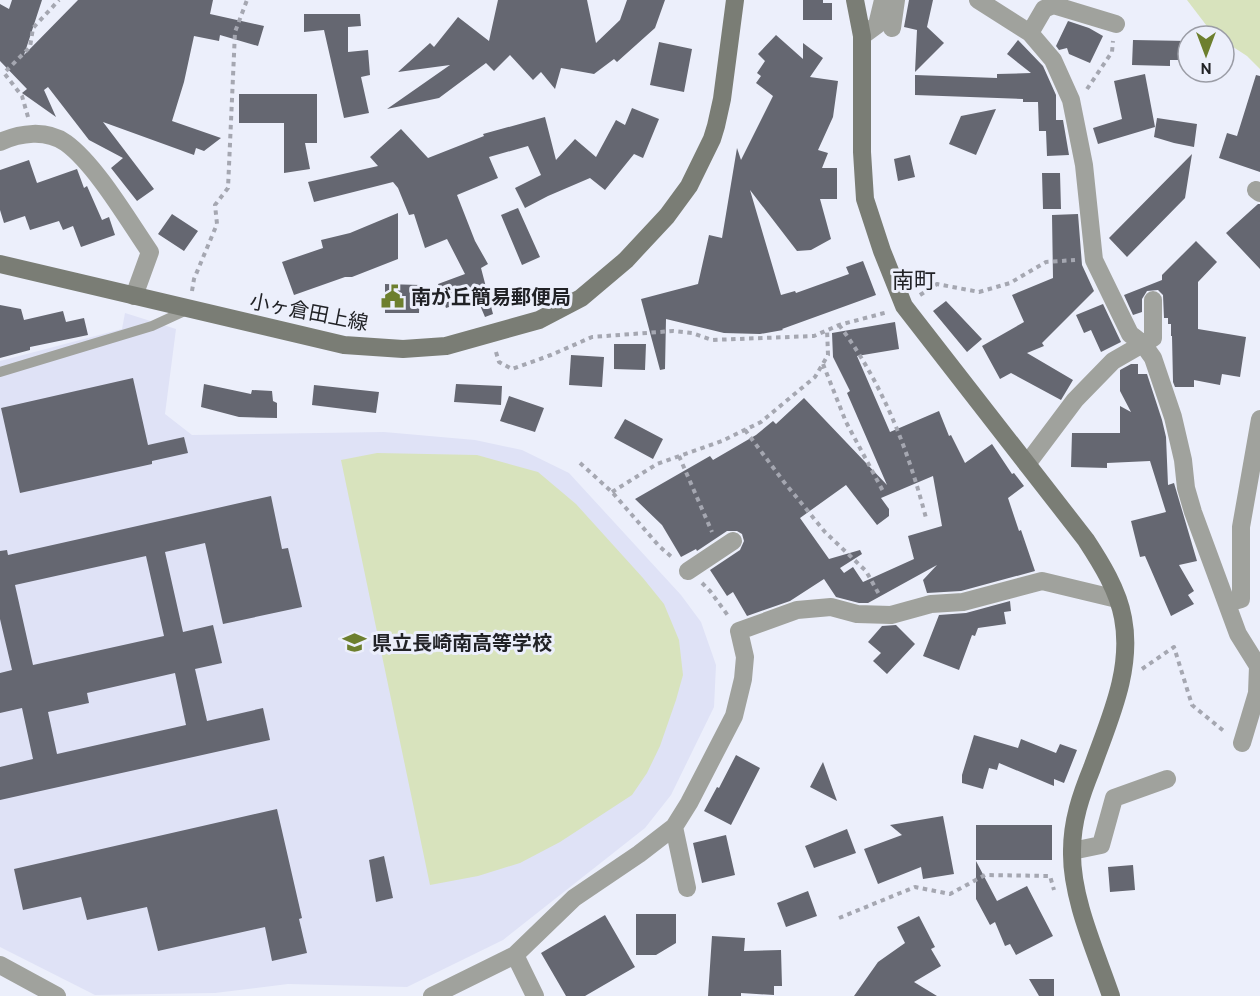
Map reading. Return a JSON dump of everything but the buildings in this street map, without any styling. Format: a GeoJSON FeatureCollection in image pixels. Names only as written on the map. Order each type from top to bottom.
{"type":"FeatureCollection","features":[{"type":"Feature","properties":{"kind":"street","name":"小ヶ倉田上線"},"geometry":{"type":"LineString","coordinates":[[0,264],[344,345],[403,349],[446,346],[539,320],[581,297],[626,261],[667,216],[689,186],[712,139],[722,99],[735,0]]}},
{"type":"Feature","properties":{"kind":"street"},"geometry":{"type":"LineString","coordinates":[[855,0],[862,36],[862,152],[865,199],[882,251],[904,306],[1086,540],[1102,565],[1123,618],[1125,652],[1121,683],[1112,716],[1078,806],[1072,851],[1077,896],[1111,996]]}},
{"type":"Feature","properties":{"kind":"street"},"geometry":{"type":"LineString","coordinates":[[862,36],[877,25],[883,0]]}},
{"type":"Feature","properties":{"kind":"street"},"geometry":{"type":"LineString","coordinates":[[892,28],[896,0]]}},
{"type":"Feature","properties":{"kind":"street"},"geometry":{"type":"LineString","coordinates":[[978,0],[1030,33],[1053,60],[1071,100],[1084,165],[1094,260],[1130,334],[1143,344],[1153,358],[1173,417],[1183,460],[1186,488],[1238,634],[1258,666],[1257,693],[1242,743]]}},
{"type":"Feature","properties":{"kind":"street"},"geometry":{"type":"LineString","coordinates":[[1030,33],[1044,9],[1053,5],[1116,24]]}},
{"type":"Feature","properties":{"kind":"street"},"geometry":{"type":"LineString","coordinates":[[0,142],[16,135],[29,134],[40,134],[65,142],[97,176],[150,252],[134,296]]}},
{"type":"Feature","properties":{"kind":"street"},"geometry":{"type":"LineString","coordinates":[[1027,464],[1075,400],[1113,361],[1153,338],[1153,300]]}},
{"type":"Feature","properties":{"kind":"street"},"geometry":{"type":"LineString","coordinates":[[1227,603],[1241,599],[1241,527],[1253,500],[1260,419]]}},
{"type":"Feature","properties":{"kind":"street"},"geometry":{"type":"LineString","coordinates":[[688,571],[726,545]]}},
{"type":"Feature","properties":{"kind":"street"},"geometry":{"type":"LineString","coordinates":[[432,996],[514,955],[574,898],[639,855],[674,827],[734,716],[743,679],[745,657],[739,631],[797,610],[831,607],[857,614],[891,615],[931,604],[963,602],[1042,581],[1117,599]]}},
{"type":"Feature","properties":{"kind":"street"},"geometry":{"type":"LineString","coordinates":[[1072,851],[1101,845],[1114,798],[1167,779]]}},
{"type":"Feature","properties":{"kind":"street"},"geometry":{"type":"LineString","coordinates":[[674,827],[687,888]]}},
{"type":"Feature","properties":{"kind":"street"},"geometry":{"type":"LineString","coordinates":[[514,955],[536,996]]}},
{"type":"Feature","properties":{"kind":"street"},"geometry":{"type":"LineString","coordinates":[[0,964],[57,996]]}},
{"type":"Feature","properties":{"kind":"lane"},"geometry":{"type":"LineString","coordinates":[[0,372],[152,326],[189,309]]}},
{"type":"Feature","properties":{"kind":"path"},"geometry":{"type":"LineString","coordinates":[[29,134],[28,113],[22,96],[4,73],[30,47],[33,28],[59,0]]}},
{"type":"Feature","properties":{"kind":"path"},"geometry":{"type":"LineString","coordinates":[[189,309],[194,279],[217,224],[215,205],[228,188],[235,32],[247,0]]}},
{"type":"Feature","properties":{"kind":"path"},"geometry":{"type":"LineString","coordinates":[[1071,100],[1086,92],[1112,52],[1116,24]]}},
{"type":"Feature","properties":{"kind":"path"},"geometry":{"type":"LineString","coordinates":[[492,334],[499,362],[512,369],[592,337],[673,331],[692,333],[712,340],[814,336],[827,329],[904,306],[936,284],[979,292],[1010,283],[1046,262],[1094,260]]}},
{"type":"Feature","properties":{"kind":"path"},"geometry":{"type":"LineString","coordinates":[[839,326],[855,346],[881,389],[915,477],[926,518]]}},
{"type":"Feature","properties":{"kind":"path"},"geometry":{"type":"LineString","coordinates":[[612,492],[657,464],[722,441],[761,422],[815,377],[828,355],[827,329]]}},
{"type":"Feature","properties":{"kind":"path"},"geometry":{"type":"LineString","coordinates":[[823,363],[846,422],[884,493]]}},
{"type":"Feature","properties":{"kind":"path"},"geometry":{"type":"LineString","coordinates":[[745,430],[825,532],[866,571],[891,615]]}},
{"type":"Feature","properties":{"kind":"path"},"geometry":{"type":"LineString","coordinates":[[679,456],[726,545]]}},
{"type":"Feature","properties":{"kind":"path"},"geometry":{"type":"LineString","coordinates":[[580,463],[612,492],[659,546],[711,591],[739,631]]}},
{"type":"Feature","properties":{"kind":"path"},"geometry":{"type":"LineString","coordinates":[[1121,683],[1174,647],[1192,705],[1214,725],[1242,743]]}},
{"type":"Feature","properties":{"kind":"path"},"geometry":{"type":"LineString","coordinates":[[839,918],[915,888],[927,888],[950,894],[985,875],[1050,876],[1056,897],[1077,896]]}},
{"type":"Feature","properties":{"kind":"shaded area","name":"県立長崎南高等学校"},"geometry":{"type":"Polygon","coordinates":[[[125,313],[176,329],[165,414],[192,435],[384,432],[475,440],[522,450],[569,473],[681,595],[701,622],[716,665],[714,707],[671,795],[645,828],[503,940],[407,987],[288,984],[215,993],[95,995],[0,947],[0,361],[122,329],[125,313]]]}},
{"type":"Feature","properties":{"kind":"green space"},"geometry":{"type":"Polygon","coordinates":[[[1187,0],[1260,0],[1260,69],[1236,49],[1236,24],[1205,24],[1187,0]]]}},
{"type":"Feature","properties":{"kind":"green space"},"geometry":{"type":"Polygon","coordinates":[[[377,453],[477,455],[538,472],[576,504],[643,578],[664,604],[679,640],[683,675],[676,700],[660,746],[647,773],[632,795],[560,842],[520,863],[478,876],[430,885],[341,460],[377,453]]]}},
{"type":"Feature","properties":{"kind":"place","name":"南が丘簡易郵便局"},"geometry":{"type":"Point","coordinates":[393,297]}},
{"type":"Feature","properties":{"kind":"place","name":"県立長崎南高等学校"},"geometry":{"type":"Point","coordinates":[354,643]}},
{"type":"Feature","properties":{"kind":"district","name":"南町"},"geometry":{"type":"Point","coordinates":[914,280]}}]}
